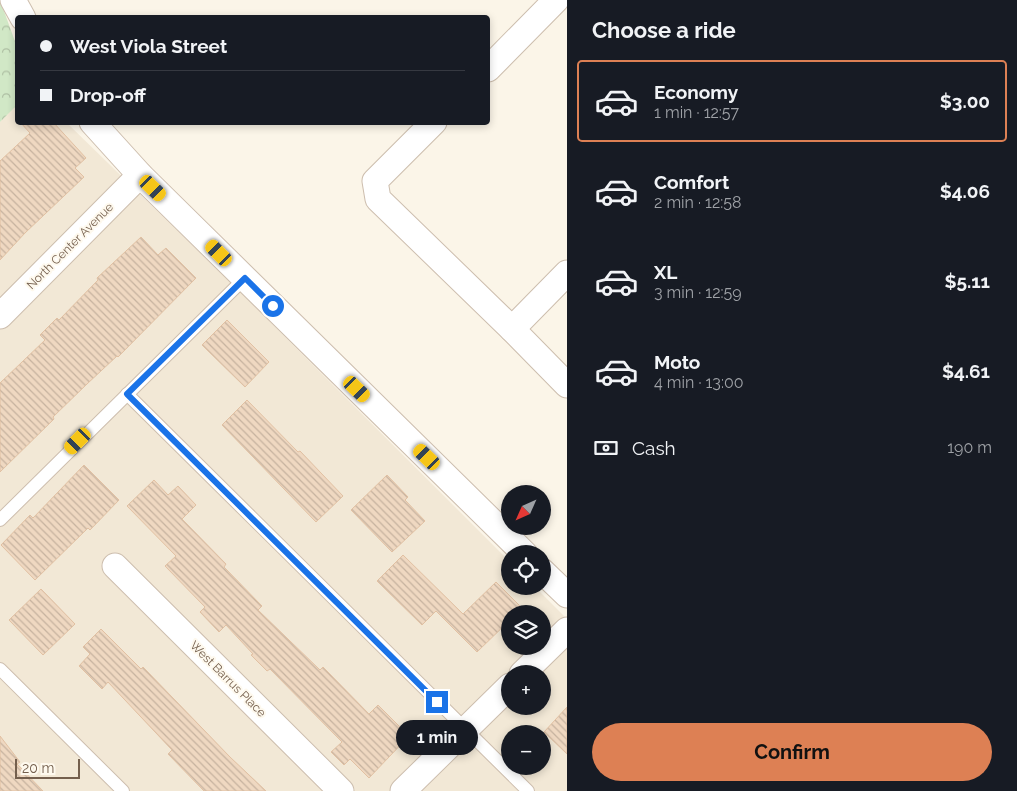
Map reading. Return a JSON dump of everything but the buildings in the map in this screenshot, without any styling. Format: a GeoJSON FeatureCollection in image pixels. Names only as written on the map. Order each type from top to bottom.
{"type":"FeatureCollection","features":[{"type":"Feature","properties":{"kind":"street"},"geometry":{"type":"LineString","coordinates":[[13,0],[21,15]]}},
{"type":"Feature","properties":{"kind":"street"},"geometry":{"type":"LineString","coordinates":[[490,67],[556,0]]}},
{"type":"Feature","properties":{"kind":"street"},"geometry":{"type":"LineString","coordinates":[[95,125],[140,175],[516,545]]}},
{"type":"Feature","properties":{"kind":"street"},"geometry":{"type":"LineString","coordinates":[[431,125],[375,181],[378,199],[567,385]]}},
{"type":"Feature","properties":{"kind":"street","name":"North Center Avenue"},"geometry":{"type":"LineString","coordinates":[[0,316],[140,175]]}},
{"type":"Feature","properties":{"kind":"street"},"geometry":{"type":"LineString","coordinates":[[512,329],[567,272]]}},
{"type":"Feature","properties":{"kind":"street","name":"West Barrus Place"},"geometry":{"type":"LineString","coordinates":[[115,566],[341,791]]}},
{"type":"Feature","properties":{"kind":"street"},"geometry":{"type":"LineString","coordinates":[[551,580],[567,595]]}},
{"type":"Feature","properties":{"kind":"street"},"geometry":{"type":"LineString","coordinates":[[531,665],[567,630]]}},
{"type":"Feature","properties":{"kind":"street"},"geometry":{"type":"LineString","coordinates":[[403,791],[501,695]]}},
{"type":"Feature","properties":{"kind":"lane"},"geometry":{"type":"LineString","coordinates":[[0,520],[245,278]]}},
{"type":"Feature","properties":{"kind":"lane"},"geometry":{"type":"LineString","coordinates":[[127,394],[528,791]]}},
{"type":"Feature","properties":{"kind":"lane"},"geometry":{"type":"LineString","coordinates":[[0,669],[123,791]]}},
{"type":"Feature","properties":{"kind":"shaded area"},"geometry":{"type":"Polygon","coordinates":[[[15,106],[15,125],[69,125],[229,281],[501,553],[501,595],[543,595],[567,619],[567,791],[0,791],[0,122],[15,106]]]}},
{"type":"Feature","properties":{"kind":"green space"},"geometry":{"type":"Polygon","coordinates":[[[0,0],[15,41],[15,107],[0,122],[0,0]]]}},
{"type":"Feature","properties":{"kind":"route"},"geometry":{"type":"LineString","coordinates":[[273,306],[245,278],[127,394],[437,702]]}}]}
